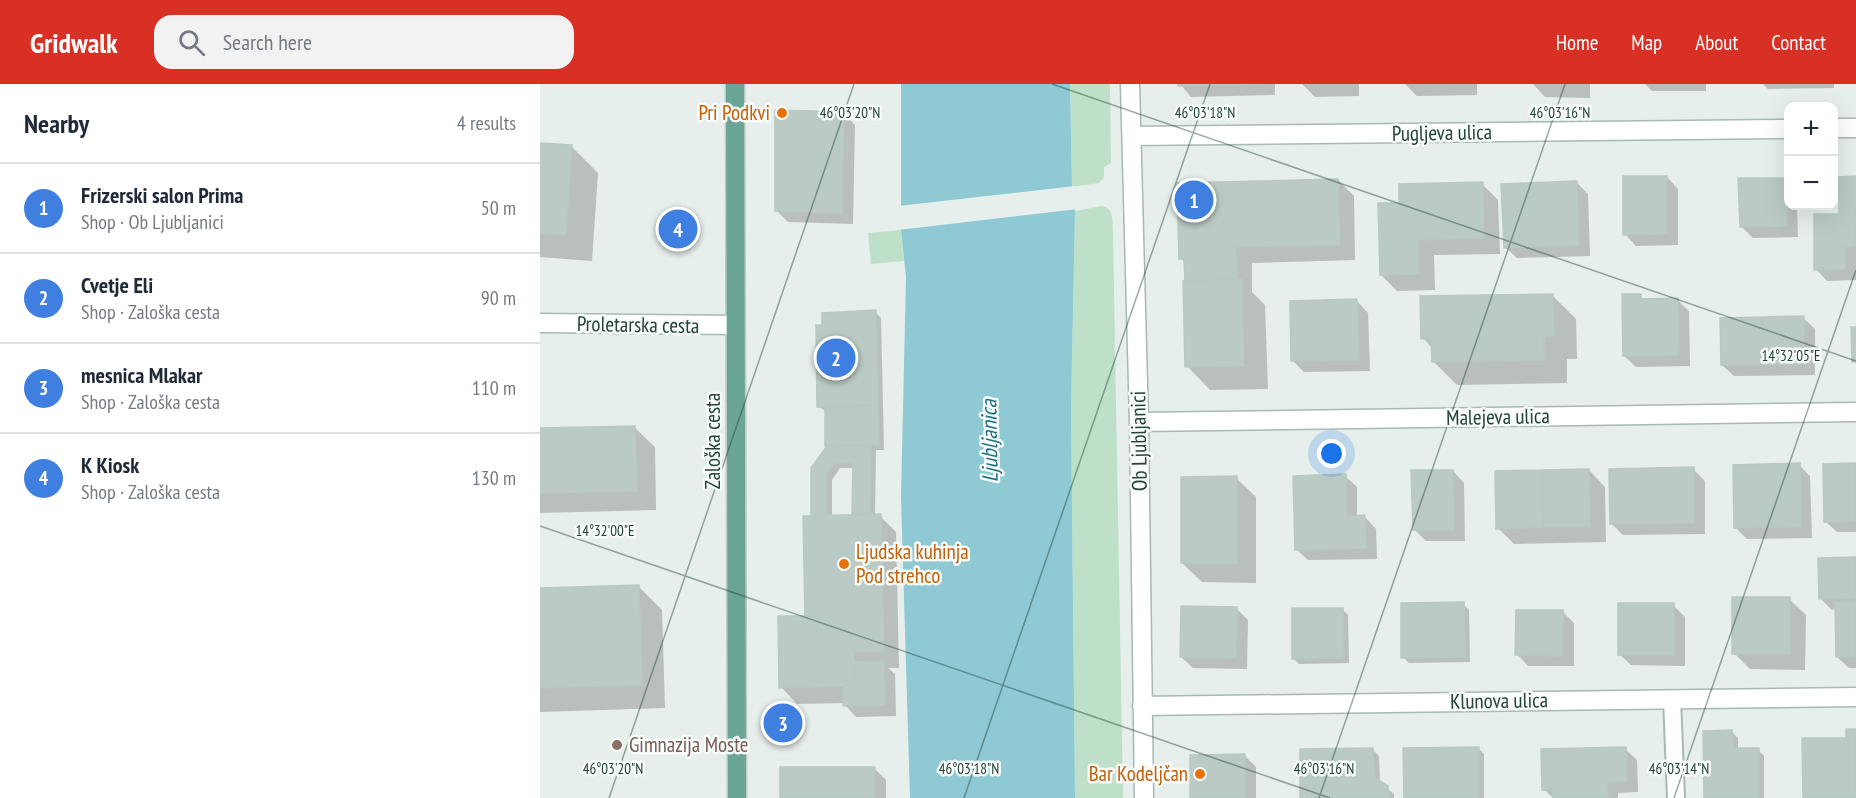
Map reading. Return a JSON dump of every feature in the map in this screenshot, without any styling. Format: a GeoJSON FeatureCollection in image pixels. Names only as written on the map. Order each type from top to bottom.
{"type":"FeatureCollection","features":[{"type":"Feature","properties":{"kind":"main road","name":"Zaloška cesta"},"geometry":{"type":"LineString","coordinates":[[735,84],[737,798]]}},
{"type":"Feature","properties":{"kind":"street","name":"Ob Ljubljanici"},"geometry":{"type":"LineString","coordinates":[[1130,84],[1139,422],[1144,798]]}},
{"type":"Feature","properties":{"kind":"street"},"geometry":{"type":"LineString","coordinates":[[1838,128],[1856,128]]}},
{"type":"Feature","properties":{"kind":"street","name":"Pugljeva ulica"},"geometry":{"type":"LineString","coordinates":[[1132,135],[1784,129]]}},
{"type":"Feature","properties":{"kind":"street","name":"Proletarska cesta"},"geometry":{"type":"LineString","coordinates":[[540,323],[735,325]]}},
{"type":"Feature","properties":{"kind":"street","name":"Malejeva ulica"},"geometry":{"type":"LineString","coordinates":[[1139,422],[1856,412]]}},
{"type":"Feature","properties":{"kind":"street","name":"Klunova ulica"},"geometry":{"type":"LineString","coordinates":[[1142,706],[1856,697]]}},
{"type":"Feature","properties":{"kind":"lane"},"geometry":{"type":"LineString","coordinates":[[1672,699],[1676,798]]}},
{"type":"Feature","properties":{"kind":"green space"},"geometry":{"type":"Polygon","coordinates":[[[1070,84],[1110,84],[1111,163],[1104,167],[1104,178],[1099,183],[1072,187],[1070,84]]]}},
{"type":"Feature","properties":{"kind":"green space"},"geometry":{"type":"Polygon","coordinates":[[[1102,206],[1109,210],[1113,220],[1123,798],[1075,798],[1071,410],[1075,211],[1102,206]]]}},
{"type":"Feature","properties":{"kind":"green space"},"geometry":{"type":"Polygon","coordinates":[[[901,230],[904,261],[871,264],[868,233],[901,230]]]}},
{"type":"Feature","properties":{"kind":"water","name":"Ljubljanica"},"geometry":{"type":"Polygon","coordinates":[[[901,84],[1070,84],[1072,187],[1075,211],[1071,410],[1075,798],[910,798],[901,497],[906,277],[901,230],[901,84]]]}},
{"type":"Feature","properties":{"kind":"pier"},"geometry":{"type":"Polygon","coordinates":[[[1075,186],[1078,209],[898,230],[898,206],[1075,186]]]}},
{"type":"Feature","properties":{"kind":"building"},"geometry":{"type":"Polygon","coordinates":[[[1178,84],[1265,84],[1178,86],[1178,84]]]}},
{"type":"Feature","properties":{"kind":"building"},"geometry":{"type":"Polygon","coordinates":[[[775,110],[844,112],[842,213],[775,211],[775,110]]]}},
{"type":"Feature","properties":{"kind":"building"},"geometry":{"type":"Polygon","coordinates":[[[540,143],[572,145],[566,235],[540,233],[540,143]]]}},
{"type":"Feature","properties":{"kind":"building"},"geometry":{"type":"Polygon","coordinates":[[[1623,176],[1667,176],[1667,234],[1623,235],[1623,176]]]}},
{"type":"Feature","properties":{"kind":"building"},"geometry":{"type":"Polygon","coordinates":[[[1856,176],[1856,246],[1845,247],[1845,269],[1814,270],[1814,214],[1839,214],[1839,177],[1856,176]]]}},
{"type":"Feature","properties":{"kind":"building"},"geometry":{"type":"Polygon","coordinates":[[[1738,178],[1784,178],[1784,210],[1787,210],[1787,226],[1740,227],[1738,178]]]}},
{"type":"Feature","properties":{"kind":"building"},"geometry":{"type":"Polygon","coordinates":[[[1338,179],[1340,245],[1236,247],[1237,279],[1185,281],[1184,258],[1179,259],[1177,183],[1338,179]]]}},
{"type":"Feature","properties":{"kind":"building"},"geometry":{"type":"Polygon","coordinates":[[[1577,181],[1579,245],[1504,248],[1501,184],[1577,181]]]}},
{"type":"Feature","properties":{"kind":"building"},"geometry":{"type":"Polygon","coordinates":[[[1483,182],[1484,238],[1419,240],[1419,274],[1380,275],[1378,203],[1399,203],[1399,184],[1483,182]]]}},
{"type":"Feature","properties":{"kind":"building"},"geometry":{"type":"Polygon","coordinates":[[[672,218],[683,218],[684,240],[672,240],[672,218]]]}},
{"type":"Feature","properties":{"kind":"building"},"geometry":{"type":"Polygon","coordinates":[[[1242,279],[1244,366],[1185,367],[1183,281],[1242,279]]]}},
{"type":"Feature","properties":{"kind":"building"},"geometry":{"type":"Polygon","coordinates":[[[1553,294],[1554,336],[1544,336],[1544,360],[1432,362],[1431,338],[1421,339],[1420,296],[1553,294]]]}},
{"type":"Feature","properties":{"kind":"building"},"geometry":{"type":"Polygon","coordinates":[[[1622,294],[1641,294],[1641,299],[1678,298],[1679,355],[1623,356],[1622,294]]]}},
{"type":"Feature","properties":{"kind":"building"},"geometry":{"type":"Polygon","coordinates":[[[1357,299],[1359,360],[1291,361],[1290,301],[1357,299]]]}},
{"type":"Feature","properties":{"kind":"building"},"geometry":{"type":"Polygon","coordinates":[[[876,310],[878,405],[817,407],[816,325],[822,325],[822,313],[876,310]]]}},
{"type":"Feature","properties":{"kind":"building"},"geometry":{"type":"Polygon","coordinates":[[[1804,316],[1804,364],[1763,365],[1762,317],[1804,316]]]}},
{"type":"Feature","properties":{"kind":"building"},"geometry":{"type":"Polygon","coordinates":[[[1762,317],[1763,365],[1721,365],[1720,318],[1762,317]]]}},
{"type":"Feature","properties":{"kind":"building"},"geometry":{"type":"Polygon","coordinates":[[[1851,327],[1856,327],[1856,362],[1852,362],[1851,327]]]}},
{"type":"Feature","properties":{"kind":"building"},"geometry":{"type":"Polygon","coordinates":[[[878,405],[879,445],[825,446],[825,407],[878,405]]]}},
{"type":"Feature","properties":{"kind":"building"},"geometry":{"type":"Polygon","coordinates":[[[635,426],[637,491],[540,493],[540,428],[635,426]]]}},
{"type":"Feature","properties":{"kind":"building"},"geometry":{"type":"Polygon","coordinates":[[[871,445],[870,514],[852,514],[853,463],[834,463],[827,473],[827,515],[811,516],[811,468],[827,446],[871,445]]]}},
{"type":"Feature","properties":{"kind":"building"},"geometry":{"type":"Polygon","coordinates":[[[1800,463],[1801,527],[1734,528],[1733,465],[1800,463]]]}},
{"type":"Feature","properties":{"kind":"building"},"geometry":{"type":"Polygon","coordinates":[[[1856,463],[1856,521],[1824,522],[1823,464],[1856,463]]]}},
{"type":"Feature","properties":{"kind":"building"},"geometry":{"type":"Polygon","coordinates":[[[1694,467],[1694,523],[1610,524],[1609,469],[1694,467]]]}},
{"type":"Feature","properties":{"kind":"building"},"geometry":{"type":"Polygon","coordinates":[[[1589,469],[1590,527],[1543,527],[1542,470],[1589,469]]]}},
{"type":"Feature","properties":{"kind":"building"},"geometry":{"type":"Polygon","coordinates":[[[1411,470],[1453,470],[1454,530],[1413,530],[1411,470]]]}},
{"type":"Feature","properties":{"kind":"building"},"geometry":{"type":"Polygon","coordinates":[[[1542,470],[1543,527],[1496,529],[1495,471],[1542,470]]]}},
{"type":"Feature","properties":{"kind":"building"},"geometry":{"type":"Polygon","coordinates":[[[1346,474],[1347,516],[1365,515],[1366,548],[1295,550],[1293,476],[1346,474]]]}},
{"type":"Feature","properties":{"kind":"building"},"geometry":{"type":"Polygon","coordinates":[[[1237,476],[1237,564],[1181,563],[1181,477],[1237,476]]]}},
{"type":"Feature","properties":{"kind":"building"},"geometry":{"type":"Polygon","coordinates":[[[881,514],[884,652],[854,652],[855,686],[779,688],[778,616],[805,616],[803,516],[881,514]]]}},
{"type":"Feature","properties":{"kind":"building"},"geometry":{"type":"Polygon","coordinates":[[[1856,557],[1856,598],[1819,599],[1818,558],[1856,557]]]}},
{"type":"Feature","properties":{"kind":"building"},"geometry":{"type":"Polygon","coordinates":[[[639,585],[642,685],[540,688],[540,588],[639,585]]]}},
{"type":"Feature","properties":{"kind":"building"},"geometry":{"type":"Polygon","coordinates":[[[1732,597],[1790,597],[1790,654],[1732,654],[1732,597]]]}},
{"type":"Feature","properties":{"kind":"building"},"geometry":{"type":"Polygon","coordinates":[[[1464,602],[1465,657],[1401,658],[1401,603],[1464,602]]]}},
{"type":"Feature","properties":{"kind":"building"},"geometry":{"type":"Polygon","coordinates":[[[1835,602],[1856,602],[1856,657],[1836,657],[1835,602]]]}},
{"type":"Feature","properties":{"kind":"building"},"geometry":{"type":"Polygon","coordinates":[[[1618,603],[1674,603],[1674,655],[1618,655],[1618,603]]]}},
{"type":"Feature","properties":{"kind":"building"},"geometry":{"type":"Polygon","coordinates":[[[1181,606],[1237,607],[1236,658],[1180,657],[1181,606]]]}},
{"type":"Feature","properties":{"kind":"building"},"geometry":{"type":"Polygon","coordinates":[[[1292,608],[1343,608],[1344,658],[1292,659],[1292,608]]]}},
{"type":"Feature","properties":{"kind":"building"},"geometry":{"type":"Polygon","coordinates":[[[1516,610],[1563,610],[1563,656],[1515,655],[1516,610]]]}},
{"type":"Feature","properties":{"kind":"building"},"geometry":{"type":"Polygon","coordinates":[[[884,661],[885,705],[843,706],[843,686],[855,686],[854,662],[884,661]]]}},
{"type":"Feature","properties":{"kind":"building"},"geometry":{"type":"Polygon","coordinates":[[[1846,729],[1856,729],[1856,798],[1803,798],[1802,738],[1846,738],[1846,729]]]}},
{"type":"Feature","properties":{"kind":"building"},"geometry":{"type":"Polygon","coordinates":[[[1732,730],[1733,748],[1759,748],[1759,798],[1704,798],[1703,731],[1732,730]]]}},
{"type":"Feature","properties":{"kind":"building"},"geometry":{"type":"Polygon","coordinates":[[[1479,747],[1479,798],[1404,798],[1403,748],[1479,747]]]}},
{"type":"Feature","properties":{"kind":"building"},"geometry":{"type":"Polygon","coordinates":[[[1626,747],[1627,781],[1607,782],[1608,798],[1553,798],[1553,790],[1542,790],[1541,749],[1626,747]]]}},
{"type":"Feature","properties":{"kind":"building"},"geometry":{"type":"Polygon","coordinates":[[[1373,748],[1375,778],[1388,786],[1389,798],[1300,798],[1300,749],[1373,748]]]}},
{"type":"Feature","properties":{"kind":"building"},"geometry":{"type":"Polygon","coordinates":[[[1245,754],[1245,798],[1190,798],[1190,755],[1245,754]]]}},
{"type":"Feature","properties":{"kind":"building"},"geometry":{"type":"Polygon","coordinates":[[[780,767],[875,767],[875,798],[780,798],[780,767]]]}},
{"type":"Feature","properties":{"kind":"place","name":"Pri Podkvi"},"geometry":{"type":"Point","coordinates":[782,113]}},
{"type":"Feature","properties":{"kind":"place","name":"Frizerski salon Prima"},"geometry":{"type":"Point","coordinates":[1194,200]}},
{"type":"Feature","properties":{"kind":"place","name":"K Kiosk"},"geometry":{"type":"Point","coordinates":[678,229]}},
{"type":"Feature","properties":{"kind":"place","name":"Cvetje Eli"},"geometry":{"type":"Point","coordinates":[836,358]}},
{"type":"Feature","properties":{"kind":"place","name":"Ljudska kuhinja Pod strehco"},"geometry":{"type":"Point","coordinates":[844,564]}},
{"type":"Feature","properties":{"kind":"place","name":"mesnica Mlakar"},"geometry":{"type":"Point","coordinates":[783,723]}},
{"type":"Feature","properties":{"kind":"place","name":"Gimnazija Moste"},"geometry":{"type":"Point","coordinates":[617,745]}},
{"type":"Feature","properties":{"kind":"place","name":"Bar Kodeljčan"},"geometry":{"type":"Point","coordinates":[1200,774]}}]}
